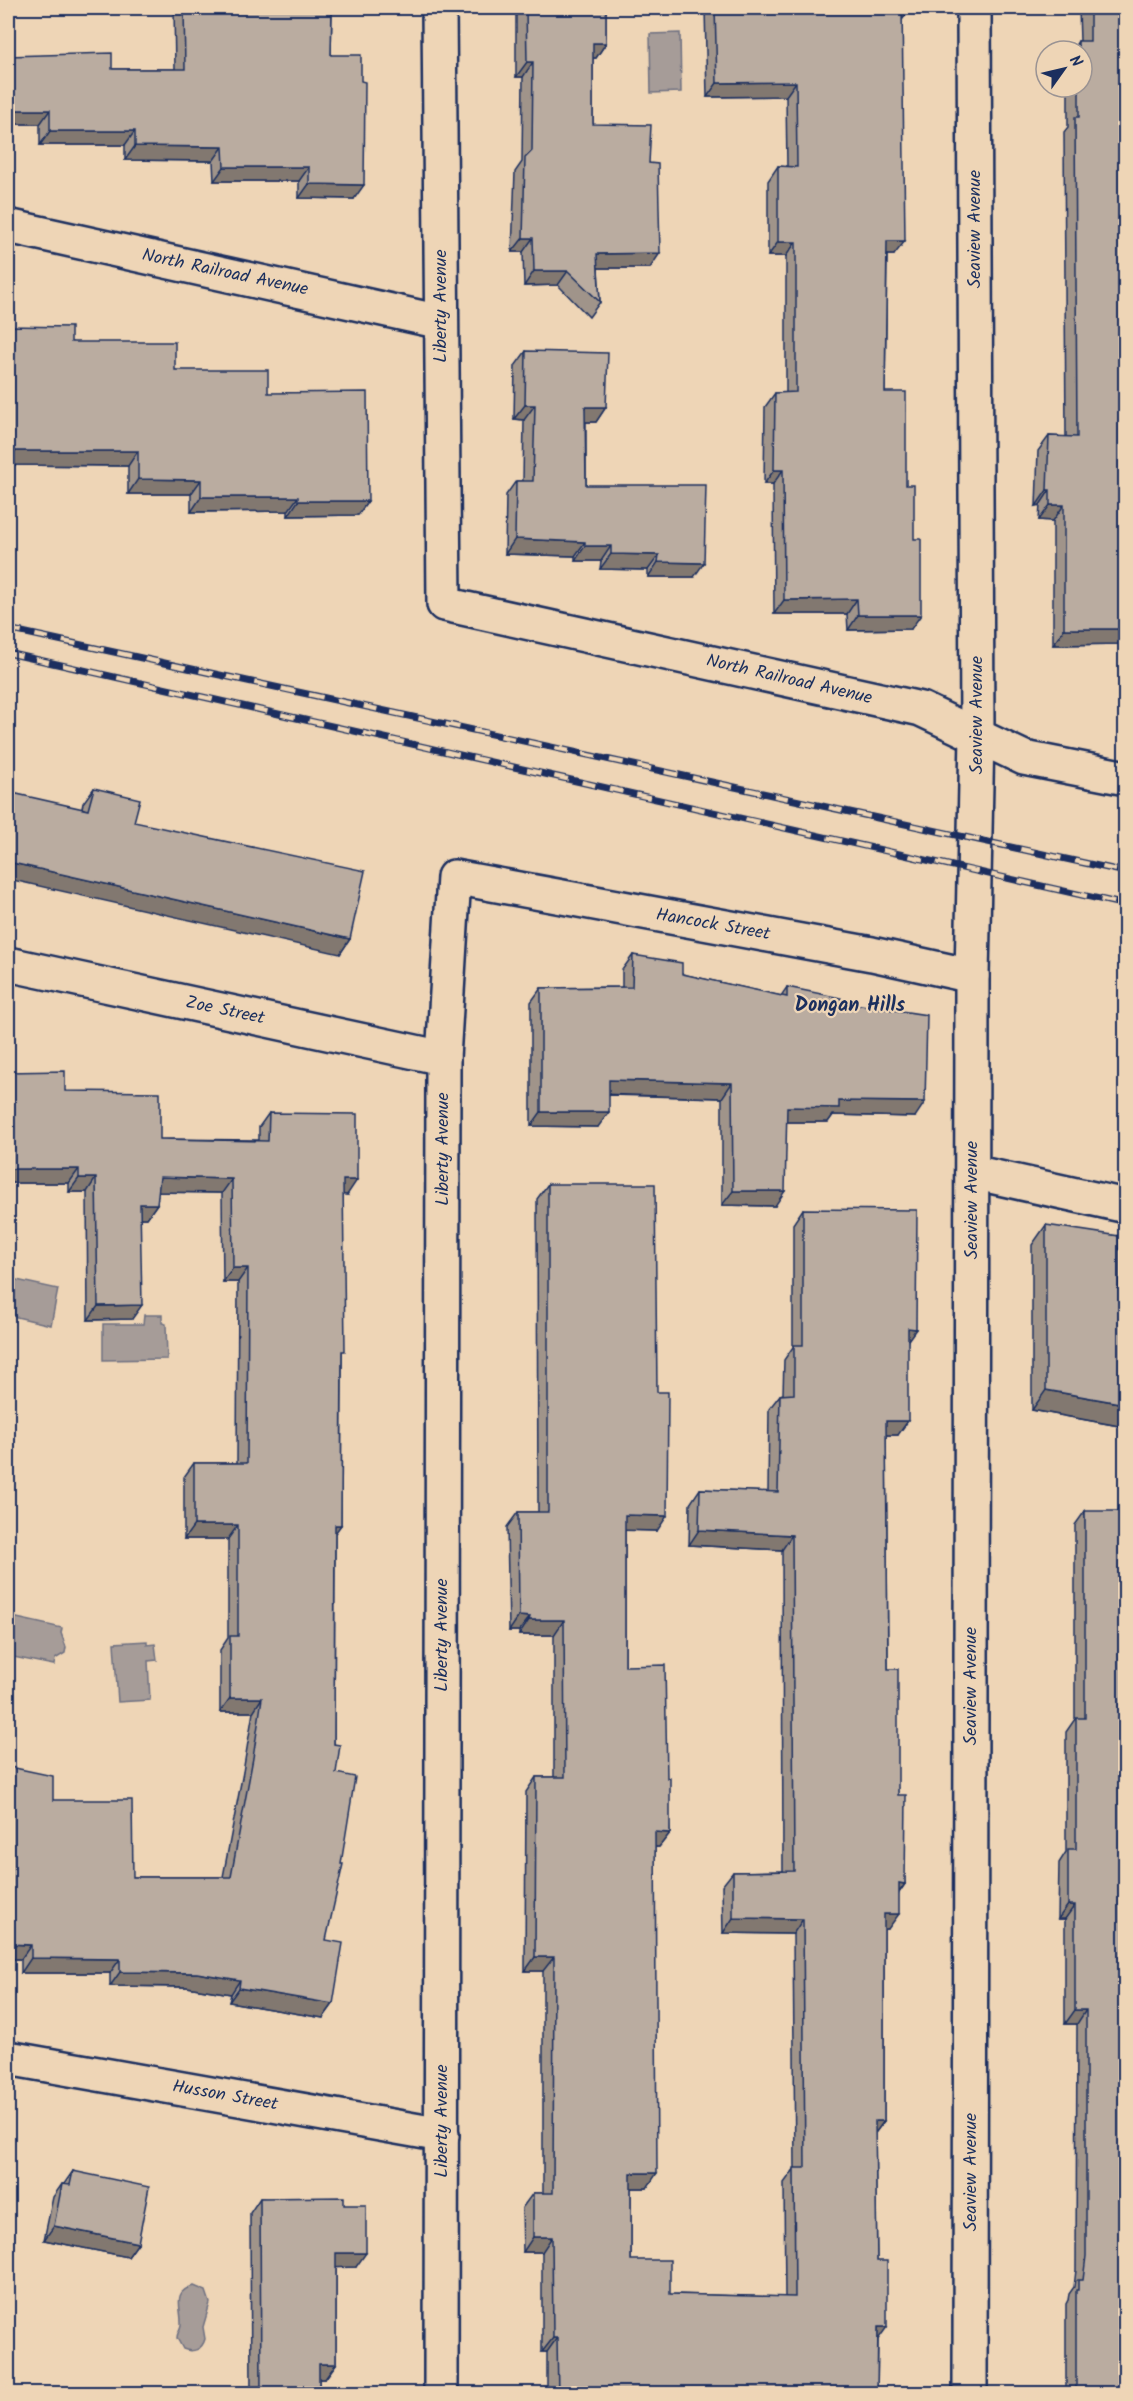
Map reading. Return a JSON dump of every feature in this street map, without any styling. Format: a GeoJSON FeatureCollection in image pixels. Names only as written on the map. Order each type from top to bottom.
{"type":"FeatureCollection","features":[{"type":"Feature","properties":{"kind":"street","name":"Liberty Avenue"},"geometry":{"type":"LineString","coordinates":[[439,8],[444,603]]}},
{"type":"Feature","properties":{"kind":"street","name":"Seaview Avenue"},"geometry":{"type":"LineString","coordinates":[[970,2394],[972,976],[977,735],[974,8]]}},
{"type":"Feature","properties":{"kind":"street","name":"North Railroad Avenue"},"geometry":{"type":"LineString","coordinates":[[8,226],[441,322]]}},
{"type":"Feature","properties":{"kind":"street","name":"North Railroad Avenue"},"geometry":{"type":"LineString","coordinates":[[444,603],[921,709],[1024,758],[1125,778]]}},
{"type":"Feature","properties":{"kind":"street","name":"Liberty Avenue"},"geometry":{"type":"LineString","coordinates":[[441,2394],[443,1058],[454,877]]}},
{"type":"Feature","properties":{"kind":"street","name":"Hancock Street"},"geometry":{"type":"LineString","coordinates":[[454,877],[861,952],[972,976]]}},
{"type":"Feature","properties":{"kind":"street","name":"Zoe Street"},"geometry":{"type":"LineString","coordinates":[[8,964],[443,1058]]}},
{"type":"Feature","properties":{"kind":"street"},"geometry":{"type":"LineString","coordinates":[[972,1172],[1125,1206]]}},
{"type":"Feature","properties":{"kind":"street","name":"Husson Street"},"geometry":{"type":"LineString","coordinates":[[8,2058],[442,2135]]}},
{"type":"Feature","properties":{"kind":"shaded area"},"geometry":{"type":"Polygon","coordinates":[[[680,33],[681,92],[651,93],[650,34],[680,33]]]}},
{"type":"Feature","properties":{"kind":"shaded area"},"geometry":{"type":"Polygon","coordinates":[[[12,1279],[58,1289],[51,1325],[8,1315],[8,1289],[12,1279]]]}},
{"type":"Feature","properties":{"kind":"shaded area"},"geometry":{"type":"Polygon","coordinates":[[[144,1315],[162,1315],[162,1323],[166,1324],[167,1359],[103,1360],[103,1324],[143,1324],[144,1315]]]}},
{"type":"Feature","properties":{"kind":"shaded area"},"geometry":{"type":"Polygon","coordinates":[[[8,1616],[62,1628],[65,1653],[55,1659],[54,1665],[8,1656],[8,1616]]]}},
{"type":"Feature","properties":{"kind":"shaded area"},"geometry":{"type":"Polygon","coordinates":[[[147,1641],[147,1645],[155,1644],[157,1660],[148,1661],[150,1700],[118,1702],[114,1643],[147,1641]]]}},
{"type":"Feature","properties":{"kind":"shaded area"},"geometry":{"type":"Polygon","coordinates":[[[194,2286],[206,2291],[210,2303],[203,2327],[204,2343],[197,2350],[190,2351],[183,2349],[177,2338],[181,2325],[179,2301],[182,2292],[194,2286]]]}},
{"type":"Feature","properties":{"kind":"building"},"geometry":{"type":"Polygon","coordinates":[[[184,8],[332,8],[331,55],[361,55],[361,81],[365,82],[364,185],[309,184],[309,167],[224,167],[223,147],[135,146],[135,131],[50,131],[50,110],[8,110],[8,56],[112,53],[112,69],[185,69],[184,8]]]}},
{"type":"Feature","properties":{"kind":"building"},"geometry":{"type":"Polygon","coordinates":[[[526,8],[606,8],[606,43],[593,43],[593,124],[651,125],[649,163],[658,164],[660,253],[597,254],[600,302],[568,271],[534,271],[533,238],[523,238],[525,158],[532,151],[533,62],[527,62],[526,8]]]}},
{"type":"Feature","properties":{"kind":"building"},"geometry":{"type":"Polygon","coordinates":[[[715,8],[902,8],[905,241],[887,241],[885,392],[906,392],[906,485],[914,485],[914,539],[921,539],[921,615],[858,615],[857,599],[784,600],[783,470],[774,470],[775,393],[796,392],[796,242],[778,242],[778,166],[797,167],[796,82],[717,83],[715,8]]]}},
{"type":"Feature","properties":{"kind":"building"},"geometry":{"type":"Polygon","coordinates":[[[1090,8],[1125,8],[1125,629],[1064,629],[1064,505],[1050,505],[1050,490],[1047,490],[1049,436],[1077,437],[1075,117],[1079,117],[1079,99],[1094,99],[1094,39],[1090,39],[1090,8]]]}},
{"type":"Feature","properties":{"kind":"building"},"geometry":{"type":"Polygon","coordinates":[[[8,326],[71,327],[71,342],[175,342],[175,370],[268,370],[268,393],[367,392],[368,501],[298,501],[298,497],[201,497],[201,480],[138,479],[138,451],[8,451],[8,326]]]}},
{"type":"Feature","properties":{"kind":"building"},"geometry":{"type":"Polygon","coordinates":[[[526,351],[608,353],[606,407],[585,407],[586,485],[706,485],[704,563],[658,562],[659,555],[611,554],[611,546],[585,546],[585,542],[515,539],[516,481],[533,481],[535,405],[525,405],[526,351]]]}},
{"type":"Feature","properties":{"kind":"building"},"geometry":{"type":"Polygon","coordinates":[[[94,788],[140,799],[134,822],[365,871],[350,939],[8,862],[8,792],[88,810],[94,788]]]}},
{"type":"Feature","properties":{"kind":"building"},"geometry":{"type":"Polygon","coordinates":[[[633,955],[682,963],[682,974],[787,997],[787,987],[841,998],[841,1002],[927,1015],[925,1102],[839,1101],[839,1108],[787,1107],[785,1191],[733,1191],[732,1083],[609,1080],[609,1112],[541,1112],[541,988],[632,987],[633,955]]]}},
{"type":"Feature","properties":{"kind":"building"},"geometry":{"type":"Polygon","coordinates":[[[65,1071],[65,1091],[160,1092],[160,1139],[268,1141],[269,1113],[357,1114],[357,1180],[343,1180],[345,1351],[342,1351],[341,1525],[335,1525],[334,1744],[340,1745],[336,1773],[355,1777],[341,1864],[343,1864],[326,1940],[343,1943],[333,2004],[239,1988],[240,1980],[197,1973],[120,1972],[120,1959],[31,1958],[31,1945],[8,1944],[10,1767],[53,1776],[53,1800],[132,1800],[133,1877],[231,1877],[262,1698],[230,1698],[230,1636],[238,1636],[238,1525],[194,1525],[194,1463],[247,1463],[248,1268],[233,1268],[232,1179],[160,1177],[157,1204],[140,1204],[142,1305],[98,1306],[96,1178],[79,1178],[79,1169],[8,1169],[8,1072],[65,1071]]]}},
{"type":"Feature","properties":{"kind":"building"},"geometry":{"type":"Polygon","coordinates":[[[548,1184],[655,1184],[657,1392],[668,1392],[667,1516],[625,1515],[625,1666],[665,1665],[670,1833],[655,1832],[657,2173],[631,2173],[631,2260],[670,2260],[670,2294],[795,2297],[794,2168],[805,2168],[803,1919],[733,1918],[733,1872],[794,1871],[792,1535],[699,1530],[700,1489],[778,1492],[780,1395],[794,1394],[794,1345],[803,1345],[803,1209],[917,1210],[916,1329],[908,1328],[908,1421],[886,1421],[888,1669],[898,1669],[898,1795],[906,1795],[905,1884],[899,1883],[899,1914],[884,1914],[884,2121],[875,2121],[877,2261],[887,2261],[887,2327],[878,2327],[877,2394],[796,2394],[796,2392],[671,2389],[671,2394],[558,2394],[557,2338],[553,2338],[552,2237],[533,2237],[533,2193],[553,2193],[554,1957],[535,1957],[536,1777],[565,1777],[564,1620],[529,1620],[530,1617],[519,1616],[518,1512],[548,1512],[548,1184]]]}},
{"type":"Feature","properties":{"kind":"building"},"geometry":{"type":"Polygon","coordinates":[[[1046,1225],[1119,1236],[1119,1308],[1125,1308],[1125,1404],[1046,1390],[1046,1225]]]}},
{"type":"Feature","properties":{"kind":"building"},"geometry":{"type":"Polygon","coordinates":[[[1085,1511],[1125,1511],[1125,2394],[1076,2394],[1076,2290],[1078,2290],[1078,2280],[1083,2280],[1086,2256],[1086,2010],[1075,2010],[1075,1905],[1068,1905],[1068,1849],[1076,1849],[1076,1718],[1085,1718],[1085,1511]]]}},
{"type":"Feature","properties":{"kind":"building"},"geometry":{"type":"Polygon","coordinates":[[[73,2171],[149,2187],[138,2243],[54,2226],[62,2184],[70,2185],[73,2171]]]}},
{"type":"Feature","properties":{"kind":"building"},"geometry":{"type":"Polygon","coordinates":[[[344,2197],[344,2205],[366,2205],[366,2253],[336,2253],[336,2364],[319,2364],[319,2394],[261,2394],[260,2198],[344,2197]]]}},
{"type":"Feature","properties":{"kind":"railway"},"geometry":{"type":"LineString","coordinates":[[8,629],[1126,872]]}},
{"type":"Feature","properties":{"kind":"railway"},"geometry":{"type":"LineString","coordinates":[[8,653],[1126,905]]}},
{"type":"Feature","properties":{"kind":"district","name":"Dongan Hills"},"geometry":{"type":"Point","coordinates":[850,1006]}}]}
